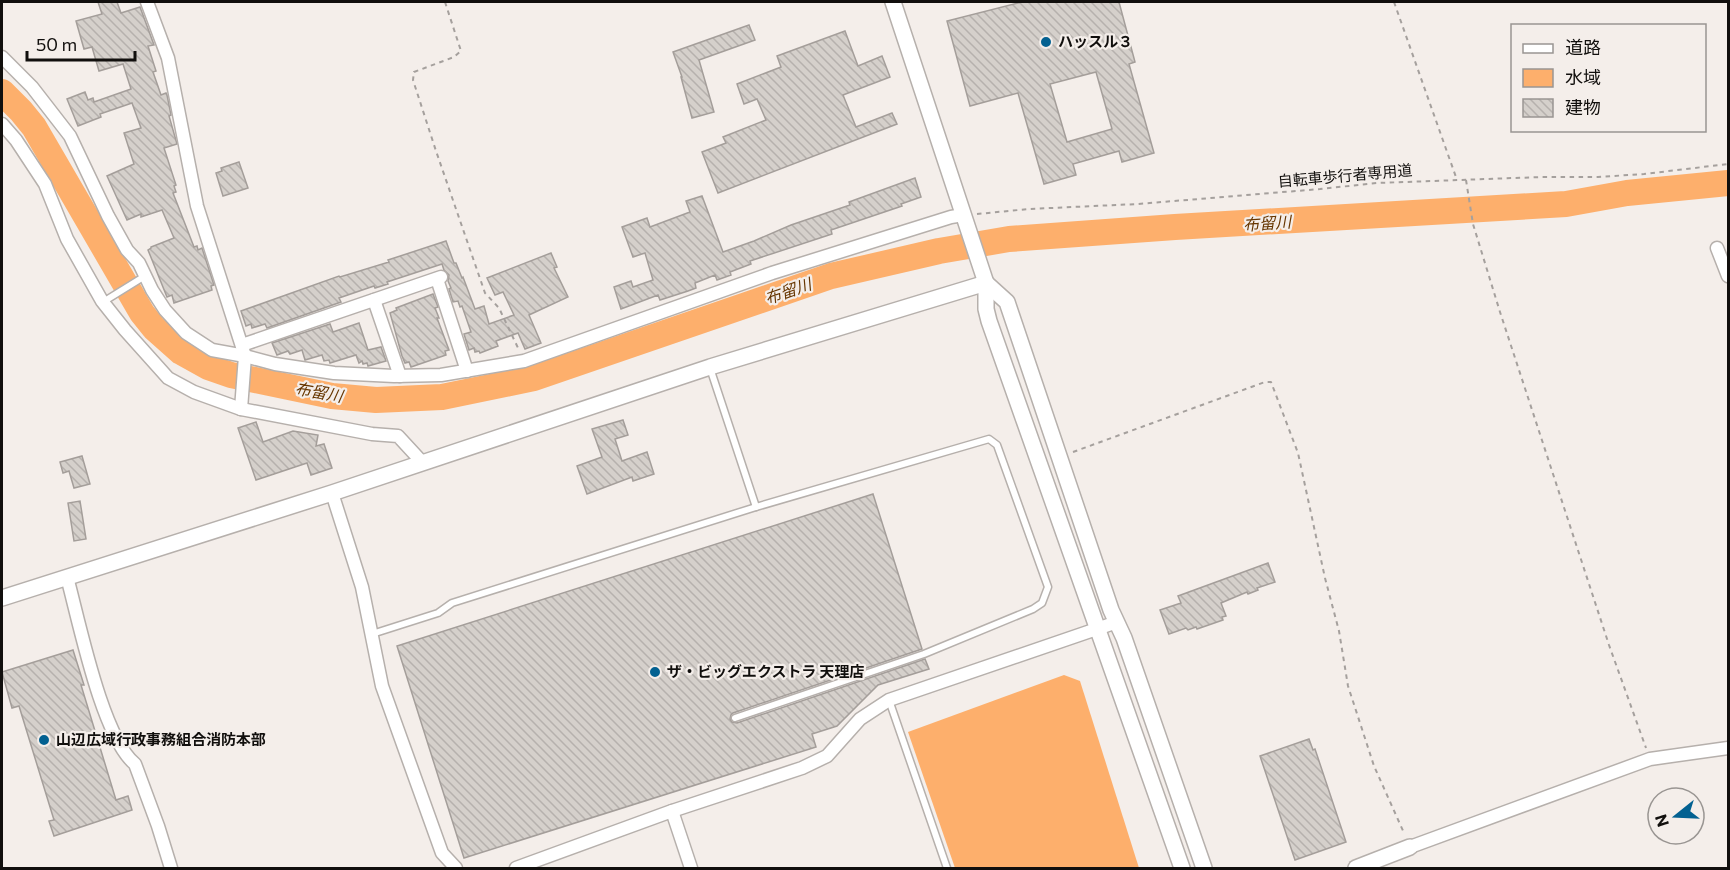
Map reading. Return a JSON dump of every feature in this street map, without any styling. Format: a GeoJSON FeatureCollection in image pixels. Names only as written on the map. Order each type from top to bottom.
{"type":"FeatureCollection","features":[{"type":"Feature","properties":{"kind":"street"},"geometry":{"type":"LineString","coordinates":[[147,2],[168,58],[197,206],[244,354],[241,405]]}},
{"type":"Feature","properties":{"kind":"street"},"geometry":{"type":"LineString","coordinates":[[893,2],[985,278],[987,315],[1182,868]]}},
{"type":"Feature","properties":{"kind":"street"},"geometry":{"type":"LineString","coordinates":[[2,57],[32,87],[70,136],[108,216],[127,250],[139,263],[144,276],[165,310],[186,333],[212,350],[244,354],[275,364],[334,373],[400,376],[441,375],[524,361],[772,273],[951,217],[965,220]]}},
{"type":"Feature","properties":{"kind":"street"},"geometry":{"type":"LineString","coordinates":[[2,124],[16,140],[45,184],[67,238],[105,301],[125,330],[168,378],[194,392],[241,405],[372,434],[398,436],[422,462]]}},
{"type":"Feature","properties":{"kind":"street"},"geometry":{"type":"LineString","coordinates":[[1717,248],[1728,276]]}},
{"type":"Feature","properties":{"kind":"street"},"geometry":{"type":"LineString","coordinates":[[244,354],[374,300],[439,278],[467,370]]}},
{"type":"Feature","properties":{"kind":"street"},"geometry":{"type":"LineString","coordinates":[[2,598],[332,493],[985,278]]}},
{"type":"Feature","properties":{"kind":"street"},"geometry":{"type":"LineString","coordinates":[[985,278],[1007,302],[1059,457],[1204,868]]}},
{"type":"Feature","properties":{"kind":"street"},"geometry":{"type":"LineString","coordinates":[[374,300],[400,376]]}},
{"type":"Feature","properties":{"kind":"street"},"geometry":{"type":"LineString","coordinates":[[332,493],[362,587],[382,686],[442,853],[456,868]]}},
{"type":"Feature","properties":{"kind":"street"},"geometry":{"type":"LineString","coordinates":[[68,577],[91,665],[110,725],[128,758],[135,764],[171,868]]}},
{"type":"Feature","properties":{"kind":"street"},"geometry":{"type":"LineString","coordinates":[[516,868],[672,811],[802,768],[827,756],[860,719],[889,700],[1117,622]]}},
{"type":"Feature","properties":{"kind":"street"},"geometry":{"type":"LineString","coordinates":[[1356,868],[1650,759],[1728,748]]}},
{"type":"Feature","properties":{"kind":"street"},"geometry":{"type":"LineString","coordinates":[[672,811],[691,868]]}},
{"type":"Feature","properties":{"kind":"lane"},"geometry":{"type":"LineString","coordinates":[[105,301],[144,276]]}},
{"type":"Feature","properties":{"kind":"lane"},"geometry":{"type":"LineString","coordinates":[[710,368],[756,507]]}},
{"type":"Feature","properties":{"kind":"lane"},"geometry":{"type":"LineString","coordinates":[[372,634],[438,613],[452,603],[756,507],[988,439],[997,445],[1048,587],[1042,603],[1033,609],[924,654],[735,718]]}},
{"type":"Feature","properties":{"kind":"lane"},"geometry":{"type":"LineString","coordinates":[[889,700],[947,868]]}},
{"type":"Feature","properties":{"kind":"path"},"geometry":{"type":"LineString","coordinates":[[445,2],[461,51],[454,57],[414,72],[413,80],[435,151],[485,293],[499,308],[524,361]]}},
{"type":"Feature","properties":{"kind":"path"},"geometry":{"type":"LineString","coordinates":[[1394,2],[1457,180]]}},
{"type":"Feature","properties":{"kind":"path","name":"自転車歩行者専用道"},"geometry":{"type":"LineString","coordinates":[[965,220],[1029,209],[1138,204],[1377,183],[1598,177],[1728,164]]}},
{"type":"Feature","properties":{"kind":"path"},"geometry":{"type":"LineString","coordinates":[[1466,180],[1473,224],[1500,312],[1602,623],[1650,759]]}},
{"type":"Feature","properties":{"kind":"path"},"geometry":{"type":"LineString","coordinates":[[1059,457],[1265,382],[1271,382],[1298,453],[1338,631],[1348,687],[1374,766],[1410,848]]}},
{"type":"Feature","properties":{"kind":"water"},"geometry":{"type":"Polygon","coordinates":[[[1064,675],[1080,681],[1139,868],[955,868],[908,732],[1064,675]]]}},
{"type":"Feature","properties":{"kind":"building"},"geometry":{"type":"Polygon","coordinates":[[[98,2],[117,2],[121,13],[140,7],[154,45],[148,46],[156,71],[153,72],[161,95],[166,93],[167,95],[171,115],[169,116],[177,144],[164,148],[176,185],[174,186],[176,192],[173,193],[194,247],[197,246],[198,250],[202,248],[214,285],[211,286],[212,290],[174,303],[172,295],[167,297],[148,250],[174,238],[162,210],[141,217],[141,214],[127,220],[107,176],[134,164],[124,133],[141,128],[132,103],[100,114],[101,117],[78,126],[67,99],[85,92],[88,100],[93,98],[94,102],[131,89],[123,64],[99,71],[92,47],[84,49],[76,21],[102,14],[98,2]]]}},
{"type":"Feature","properties":{"kind":"building"},"geometry":{"type":"Polygon","coordinates":[[[1022,2],[1119,2],[1135,62],[1129,64],[1154,153],[1122,162],[1119,151],[1073,164],[1076,175],[1044,184],[1018,93],[970,106],[947,21],[1022,2]],[[1096,72],[1050,84],[1067,142],[1112,129],[1096,72]]]}},
{"type":"Feature","properties":{"kind":"building"},"geometry":{"type":"Polygon","coordinates":[[[749,25],[755,40],[699,60],[714,112],[692,118],[673,52],[749,25]]]}},
{"type":"Feature","properties":{"kind":"building"},"geometry":{"type":"Polygon","coordinates":[[[845,31],[858,66],[882,56],[890,77],[843,95],[856,127],[892,113],[897,124],[718,193],[702,152],[726,143],[723,137],[766,120],[757,99],[744,104],[737,84],[781,67],[777,56],[845,31]]]}},
{"type":"Feature","properties":{"kind":"building"},"geometry":{"type":"Polygon","coordinates":[[[239,162],[248,188],[223,196],[216,173],[222,171],[221,168],[239,162]]]}},
{"type":"Feature","properties":{"kind":"building"},"geometry":{"type":"Polygon","coordinates":[[[915,178],[921,197],[901,204],[902,206],[831,230],[832,234],[750,261],[751,264],[730,272],[731,275],[717,280],[715,275],[695,283],[696,288],[688,291],[660,300],[658,295],[621,309],[614,287],[631,281],[633,287],[653,280],[645,253],[633,257],[622,227],[647,218],[650,227],[690,212],[686,201],[702,196],[723,252],[850,205],[849,202],[915,178]]]}},
{"type":"Feature","properties":{"kind":"building"},"geometry":{"type":"Polygon","coordinates":[[[446,241],[475,309],[484,306],[489,324],[514,315],[503,292],[495,295],[487,278],[551,253],[557,267],[554,268],[568,297],[529,315],[541,343],[525,349],[518,333],[496,341],[498,346],[480,353],[475,352],[474,348],[469,350],[464,334],[471,332],[462,306],[460,307],[458,301],[453,302],[449,289],[451,288],[448,281],[449,275],[442,264],[387,282],[388,284],[375,288],[374,286],[339,298],[341,302],[267,328],[265,324],[252,328],[251,324],[246,326],[241,311],[446,241]]]}},
{"type":"Feature","properties":{"kind":"building"},"geometry":{"type":"Polygon","coordinates":[[[433,294],[438,307],[435,308],[439,318],[437,318],[449,350],[445,351],[446,355],[411,367],[409,362],[405,363],[402,356],[390,313],[397,310],[396,308],[433,294]]]}},
{"type":"Feature","properties":{"kind":"building"},"geometry":{"type":"Polygon","coordinates":[[[359,323],[368,350],[381,347],[386,361],[368,366],[362,361],[359,363],[356,355],[330,363],[329,360],[324,361],[322,355],[305,360],[302,350],[277,355],[272,343],[330,324],[333,332],[359,323]]]}},
{"type":"Feature","properties":{"kind":"building"},"geometry":{"type":"Polygon","coordinates":[[[623,420],[628,435],[615,439],[622,461],[647,452],[654,474],[633,481],[632,477],[587,494],[577,466],[602,457],[592,429],[623,420]]]}},
{"type":"Feature","properties":{"kind":"building"},"geometry":{"type":"Polygon","coordinates":[[[256,422],[263,442],[293,431],[318,435],[316,446],[324,444],[332,468],[311,475],[307,463],[256,480],[238,428],[256,422]]]}},
{"type":"Feature","properties":{"kind":"building"},"geometry":{"type":"Polygon","coordinates":[[[82,456],[90,484],[74,488],[69,471],[63,473],[60,462],[82,456]]]}},
{"type":"Feature","properties":{"kind":"building"},"geometry":{"type":"Polygon","coordinates":[[[873,494],[922,649],[733,713],[730,719],[737,723],[925,659],[929,669],[878,685],[837,726],[812,734],[816,747],[464,858],[397,646],[873,494]]]}},
{"type":"Feature","properties":{"kind":"building"},"geometry":{"type":"Polygon","coordinates":[[[80,501],[86,539],[74,541],[68,503],[80,501]]]}},
{"type":"Feature","properties":{"kind":"building"},"geometry":{"type":"Polygon","coordinates":[[[1268,563],[1275,582],[1221,603],[1226,616],[1222,617],[1223,620],[1197,629],[1196,627],[1188,630],[1186,628],[1169,634],[1160,610],[1181,603],[1178,596],[1268,563]]]}},
{"type":"Feature","properties":{"kind":"building"},"geometry":{"type":"Polygon","coordinates":[[[73,650],[84,685],[81,685],[116,800],[128,796],[132,810],[54,836],[49,821],[54,820],[19,706],[12,708],[2,672],[73,650]]]}},
{"type":"Feature","properties":{"kind":"building"},"geometry":{"type":"Polygon","coordinates":[[[1309,739],[1313,750],[1315,749],[1346,842],[1295,860],[1260,756],[1309,739]]]}},
{"type":"Feature","properties":{"kind":"waterway","name":"布留川"},"geometry":{"type":"LineString","coordinates":[[2,92],[34,127],[142,313],[154,328],[181,352],[208,367],[231,375],[332,396],[376,400],[442,397],[534,378],[831,276],[939,251],[1009,239],[1566,204],[1627,193],[1728,183]]}},
{"type":"Feature","properties":{"kind":"place","name":"ハッスル３"},"geometry":{"type":"Point","coordinates":[1046,42]}},
{"type":"Feature","properties":{"kind":"place","name":"ザ・ビッグエクストラ 天理店"},"geometry":{"type":"Point","coordinates":[655,672]}},
{"type":"Feature","properties":{"kind":"place","name":"山辺広域行政事務組合消防本部"},"geometry":{"type":"Point","coordinates":[44,740]}}]}
